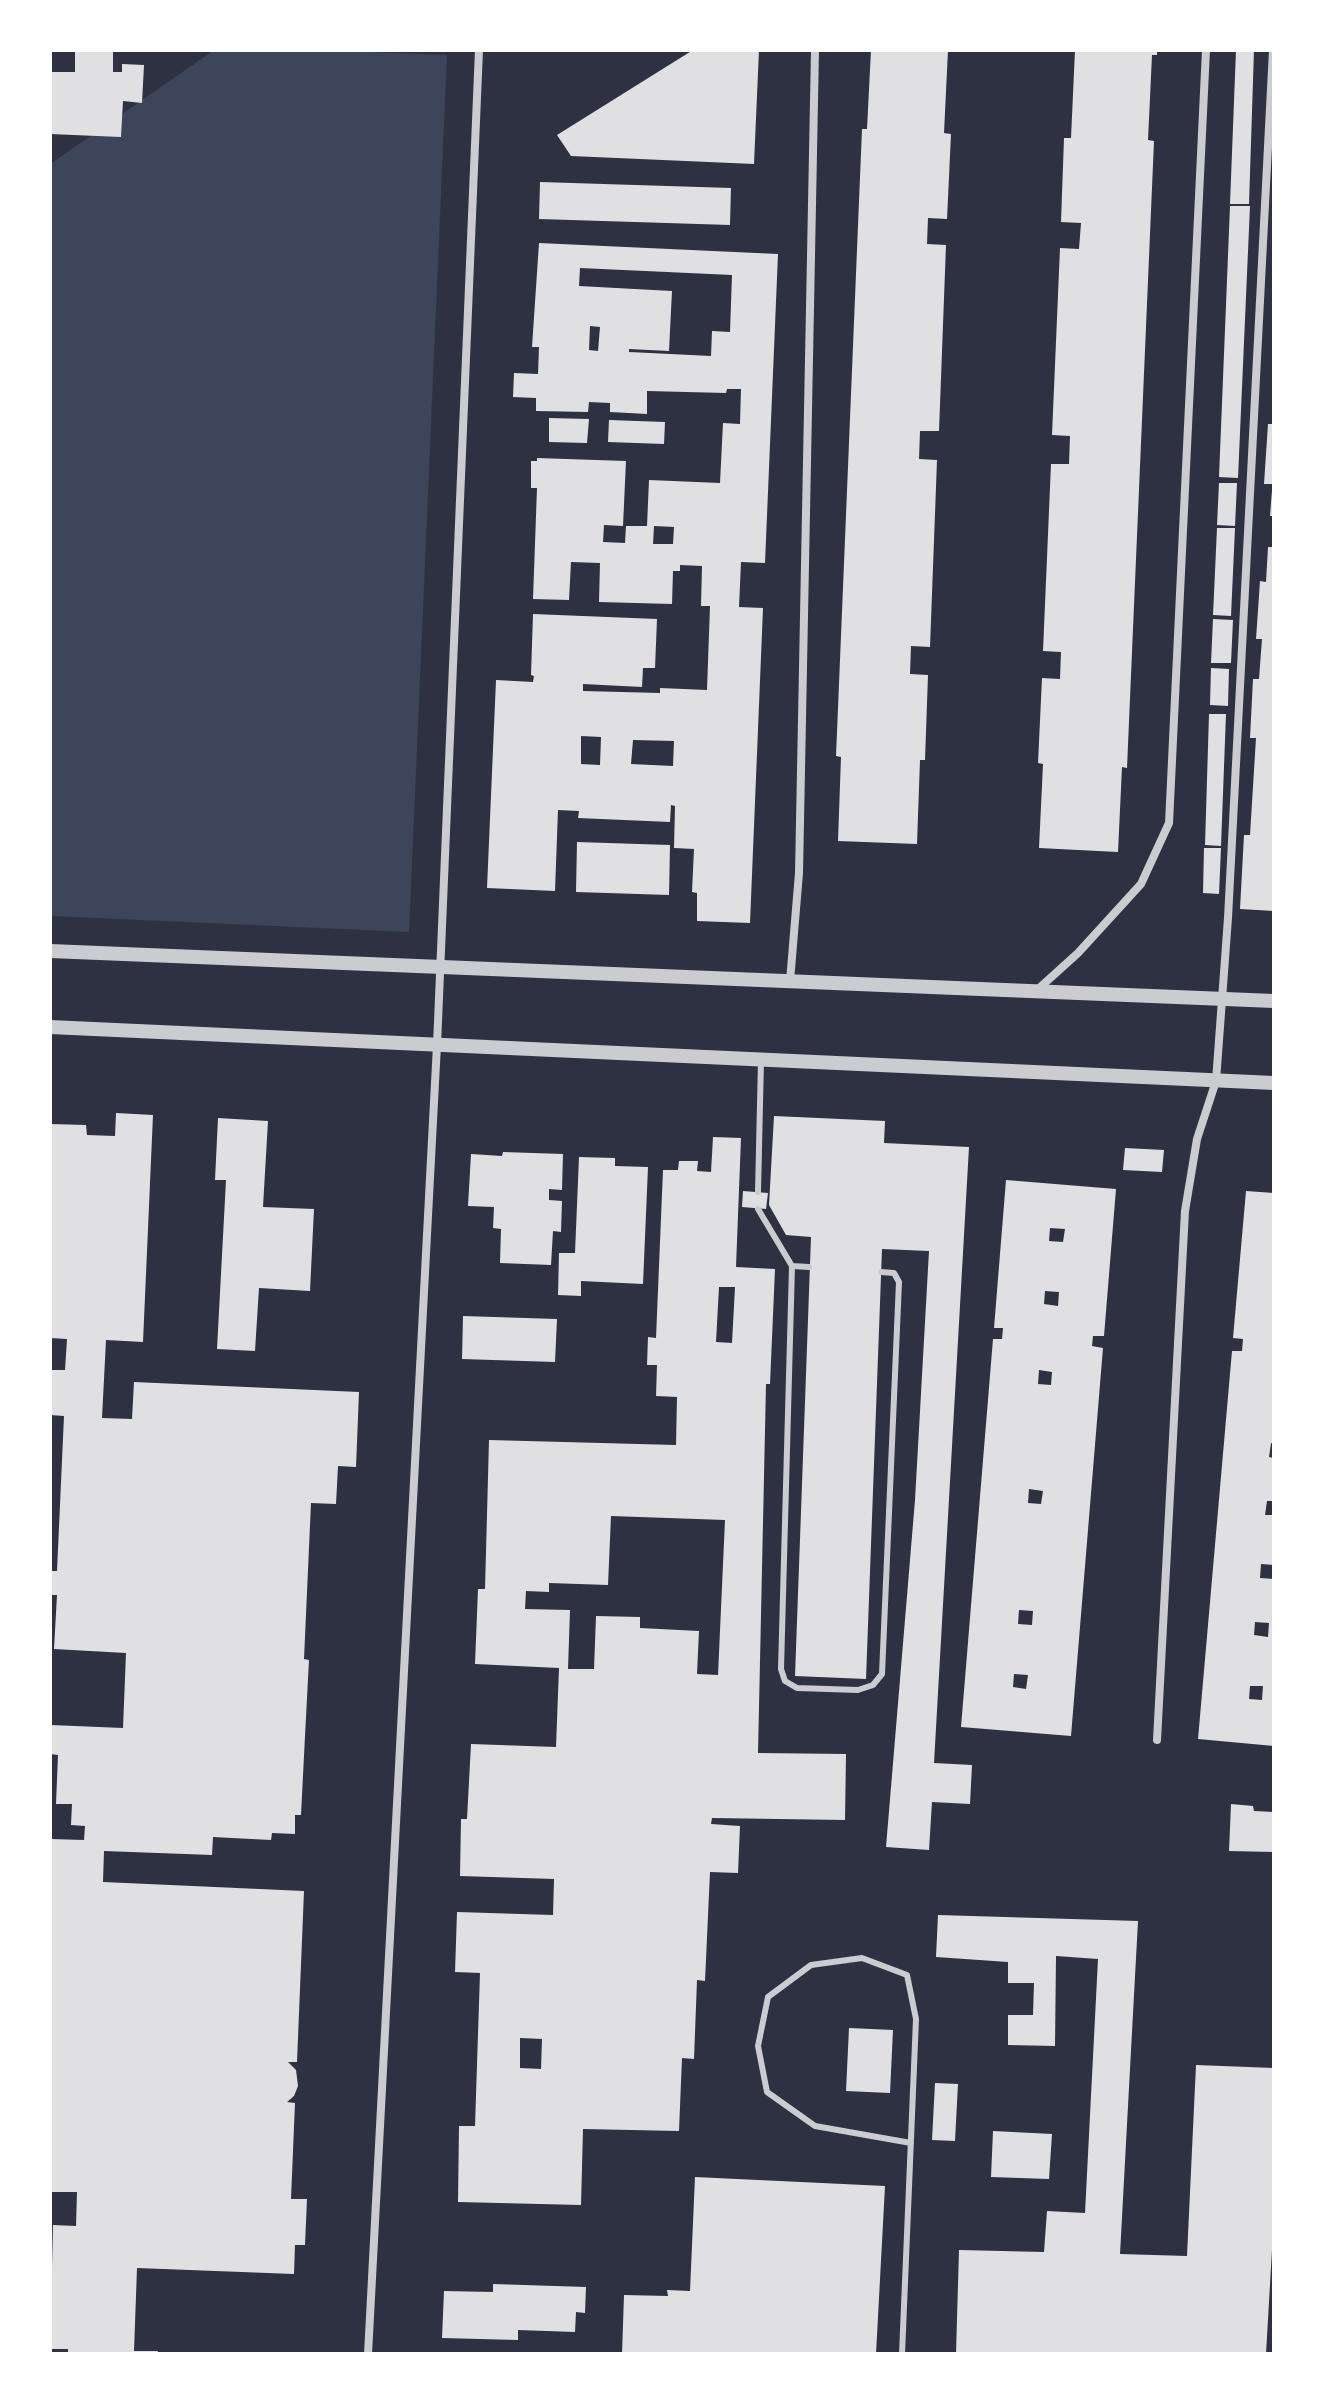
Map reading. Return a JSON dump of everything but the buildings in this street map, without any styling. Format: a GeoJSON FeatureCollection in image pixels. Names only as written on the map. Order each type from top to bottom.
{"type":"FeatureCollection","features":[{"type":"Feature","properties":{"kind":"street"},"geometry":{"type":"LineString","coordinates":[[368,2354],[437,1045],[479,50]]}},
{"type":"Feature","properties":{"kind":"street"},"geometry":{"type":"LineString","coordinates":[[790,981],[799,873],[815,50]]}},
{"type":"Feature","properties":{"kind":"street"},"geometry":{"type":"LineString","coordinates":[[1036,991],[1078,953],[1141,884],[1169,823],[1206,50]]}},
{"type":"Feature","properties":{"kind":"street"},"geometry":{"type":"LineString","coordinates":[[1157,1740],[1185,1211],[1197,1139],[1216,1081],[1228,918],[1273,50]]}},
{"type":"Feature","properties":{"kind":"street"},"geometry":{"type":"LineString","coordinates":[[50,951],[1274,1001]]}},
{"type":"Feature","properties":{"kind":"street"},"geometry":{"type":"LineString","coordinates":[[50,1027],[1274,1083]]}},
{"type":"Feature","properties":{"kind":"lane"},"geometry":{"type":"LineString","coordinates":[[758,1192],[761,1060]]}},
{"type":"Feature","properties":{"kind":"lane"},"geometry":{"type":"LineString","coordinates":[[758,1209],[792,1266],[781,1669],[785,1681],[797,1688],[858,1690],[873,1685],[882,1674],[899,1282],[894,1273],[881,1272]]}},
{"type":"Feature","properties":{"kind":"lane"},"geometry":{"type":"LineString","coordinates":[[792,1266],[809,1267]]}},
{"type":"Feature","properties":{"kind":"lane"},"geometry":{"type":"LineString","coordinates":[[902,2354],[911,2143],[916,2019],[907,1975],[862,1958],[811,1965],[768,1997],[758,2046],[767,2092],[815,2126],[911,2143]]}},
{"type":"Feature","properties":{"kind":"shaded area"},"geometry":{"type":"Polygon","coordinates":[[[214,50],[447,55],[409,932],[50,916],[50,164],[214,50]]]}}]}
